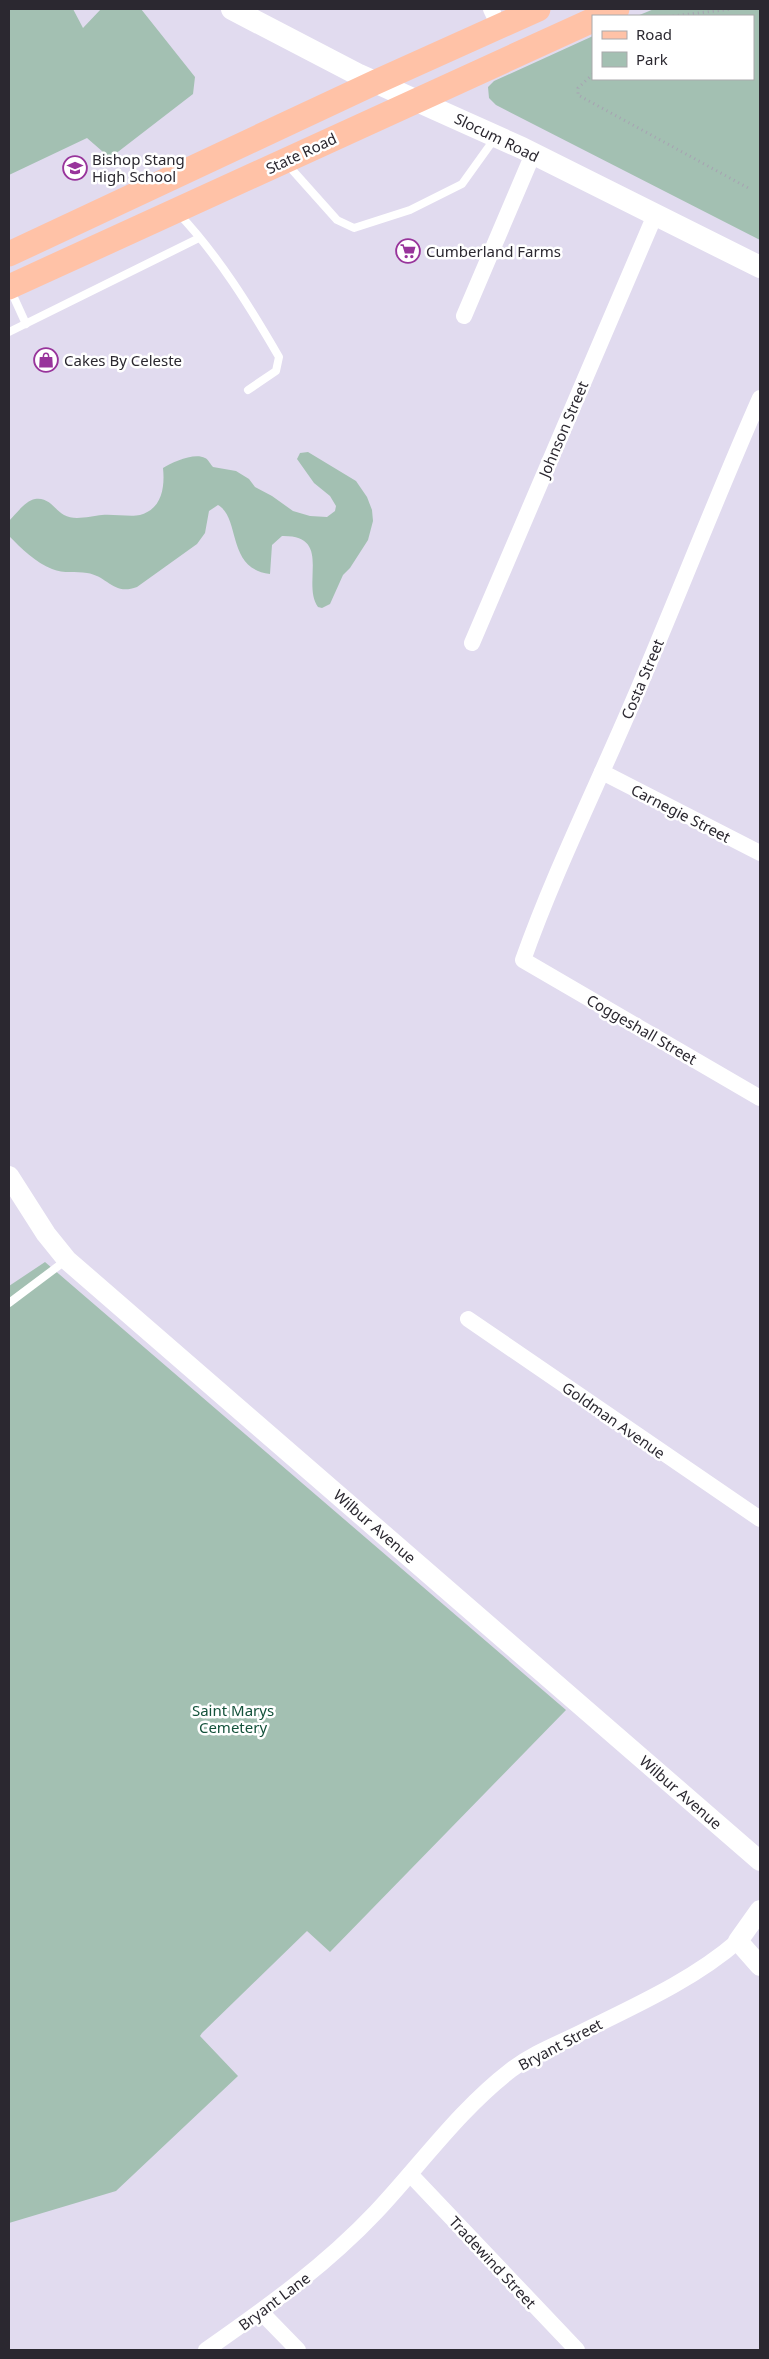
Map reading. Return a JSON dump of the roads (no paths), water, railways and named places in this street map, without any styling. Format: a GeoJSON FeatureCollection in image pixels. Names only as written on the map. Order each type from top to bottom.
{"type":"FeatureCollection","features":[{"type":"Feature","properties":{"kind":"main road","name":"Slocum Road"},"geometry":{"type":"LineString","coordinates":[[232,9],[376,82],[437,108],[495,138],[533,154],[760,267]]}},
{"type":"Feature","properties":{"kind":"main road"},"geometry":{"type":"LineString","coordinates":[[9,254],[376,82],[495,18],[538,9]]}},
{"type":"Feature","properties":{"kind":"main road"},"geometry":{"type":"LineString","coordinates":[[602,15],[617,9]]}},
{"type":"Feature","properties":{"kind":"main road","name":"State Road"},"geometry":{"type":"LineString","coordinates":[[9,287],[592,20]]}},
{"type":"Feature","properties":{"kind":"street"},"geometry":{"type":"LineString","coordinates":[[464,316],[533,154]]}},
{"type":"Feature","properties":{"kind":"street","name":"Johnson Street"},"geometry":{"type":"LineString","coordinates":[[472,643],[655,215]]}},
{"type":"Feature","properties":{"kind":"street","name":"Costa Street"},"geometry":{"type":"LineString","coordinates":[[523,960],[561,861],[602,772],[760,398]]}},
{"type":"Feature","properties":{"kind":"street","name":"Carnegie Street"},"geometry":{"type":"LineString","coordinates":[[602,772],[760,853]]}},
{"type":"Feature","properties":{"kind":"street","name":"Coggeshall Street"},"geometry":{"type":"LineString","coordinates":[[523,960],[760,1098]]}},
{"type":"Feature","properties":{"kind":"street","name":"Wilbur Avenue"},"geometry":{"type":"LineString","coordinates":[[12,1187],[67,1260],[760,1861]]}},
{"type":"Feature","properties":{"kind":"street","name":"Goldman Avenue"},"geometry":{"type":"LineString","coordinates":[[468,1319],[760,1519]]}},
{"type":"Feature","properties":{"kind":"street","name":"Bryant Street"},"geometry":{"type":"LineString","coordinates":[[339,2248],[410,2174],[458,2118],[524,2060],[671,1985],[725,1953],[738,1941],[760,1910]]}},
{"type":"Feature","properties":{"kind":"street"},"geometry":{"type":"LineString","coordinates":[[738,1941],[760,1966]]}},
{"type":"Feature","properties":{"kind":"street","name":"Tradewind Street"},"geometry":{"type":"LineString","coordinates":[[410,2174],[577,2350]]}},
{"type":"Feature","properties":{"kind":"street","name":"Bryant Lane"},"geometry":{"type":"LineString","coordinates":[[206,2350],[261,2312],[339,2248]]}},
{"type":"Feature","properties":{"kind":"street"},"geometry":{"type":"LineString","coordinates":[[261,2312],[298,2350]]}},
{"type":"Feature","properties":{"kind":"lane"},"geometry":{"type":"LineString","coordinates":[[284,161],[337,220],[354,228],[410,210],[462,184],[495,138]]}},
{"type":"Feature","properties":{"kind":"lane"},"geometry":{"type":"LineString","coordinates":[[175,210],[200,238],[255,316],[279,357],[276,371],[248,390]]}},
{"type":"Feature","properties":{"kind":"lane"},"geometry":{"type":"LineString","coordinates":[[9,332],[200,238]]}},
{"type":"Feature","properties":{"kind":"lane"},"geometry":{"type":"LineString","coordinates":[[9,287],[26,324]]}},
{"type":"Feature","properties":{"kind":"lane"},"geometry":{"type":"LineString","coordinates":[[9,1302],[67,1260]]}},
{"type":"Feature","properties":{"kind":"place","name":"Bishop Stang High School"},"geometry":{"type":"Point","coordinates":[75,168]}},
{"type":"Feature","properties":{"kind":"place","name":"Cumberland Farms"},"geometry":{"type":"Point","coordinates":[408,251]}},
{"type":"Feature","properties":{"kind":"place","name":"Cakes By Celeste"},"geometry":{"type":"Point","coordinates":[46,360]}},
{"type":"Feature","properties":{"kind":"park label","name":"Saint Marys Cemetery"},"geometry":{"type":"Point","coordinates":[233,1718]}}]}
